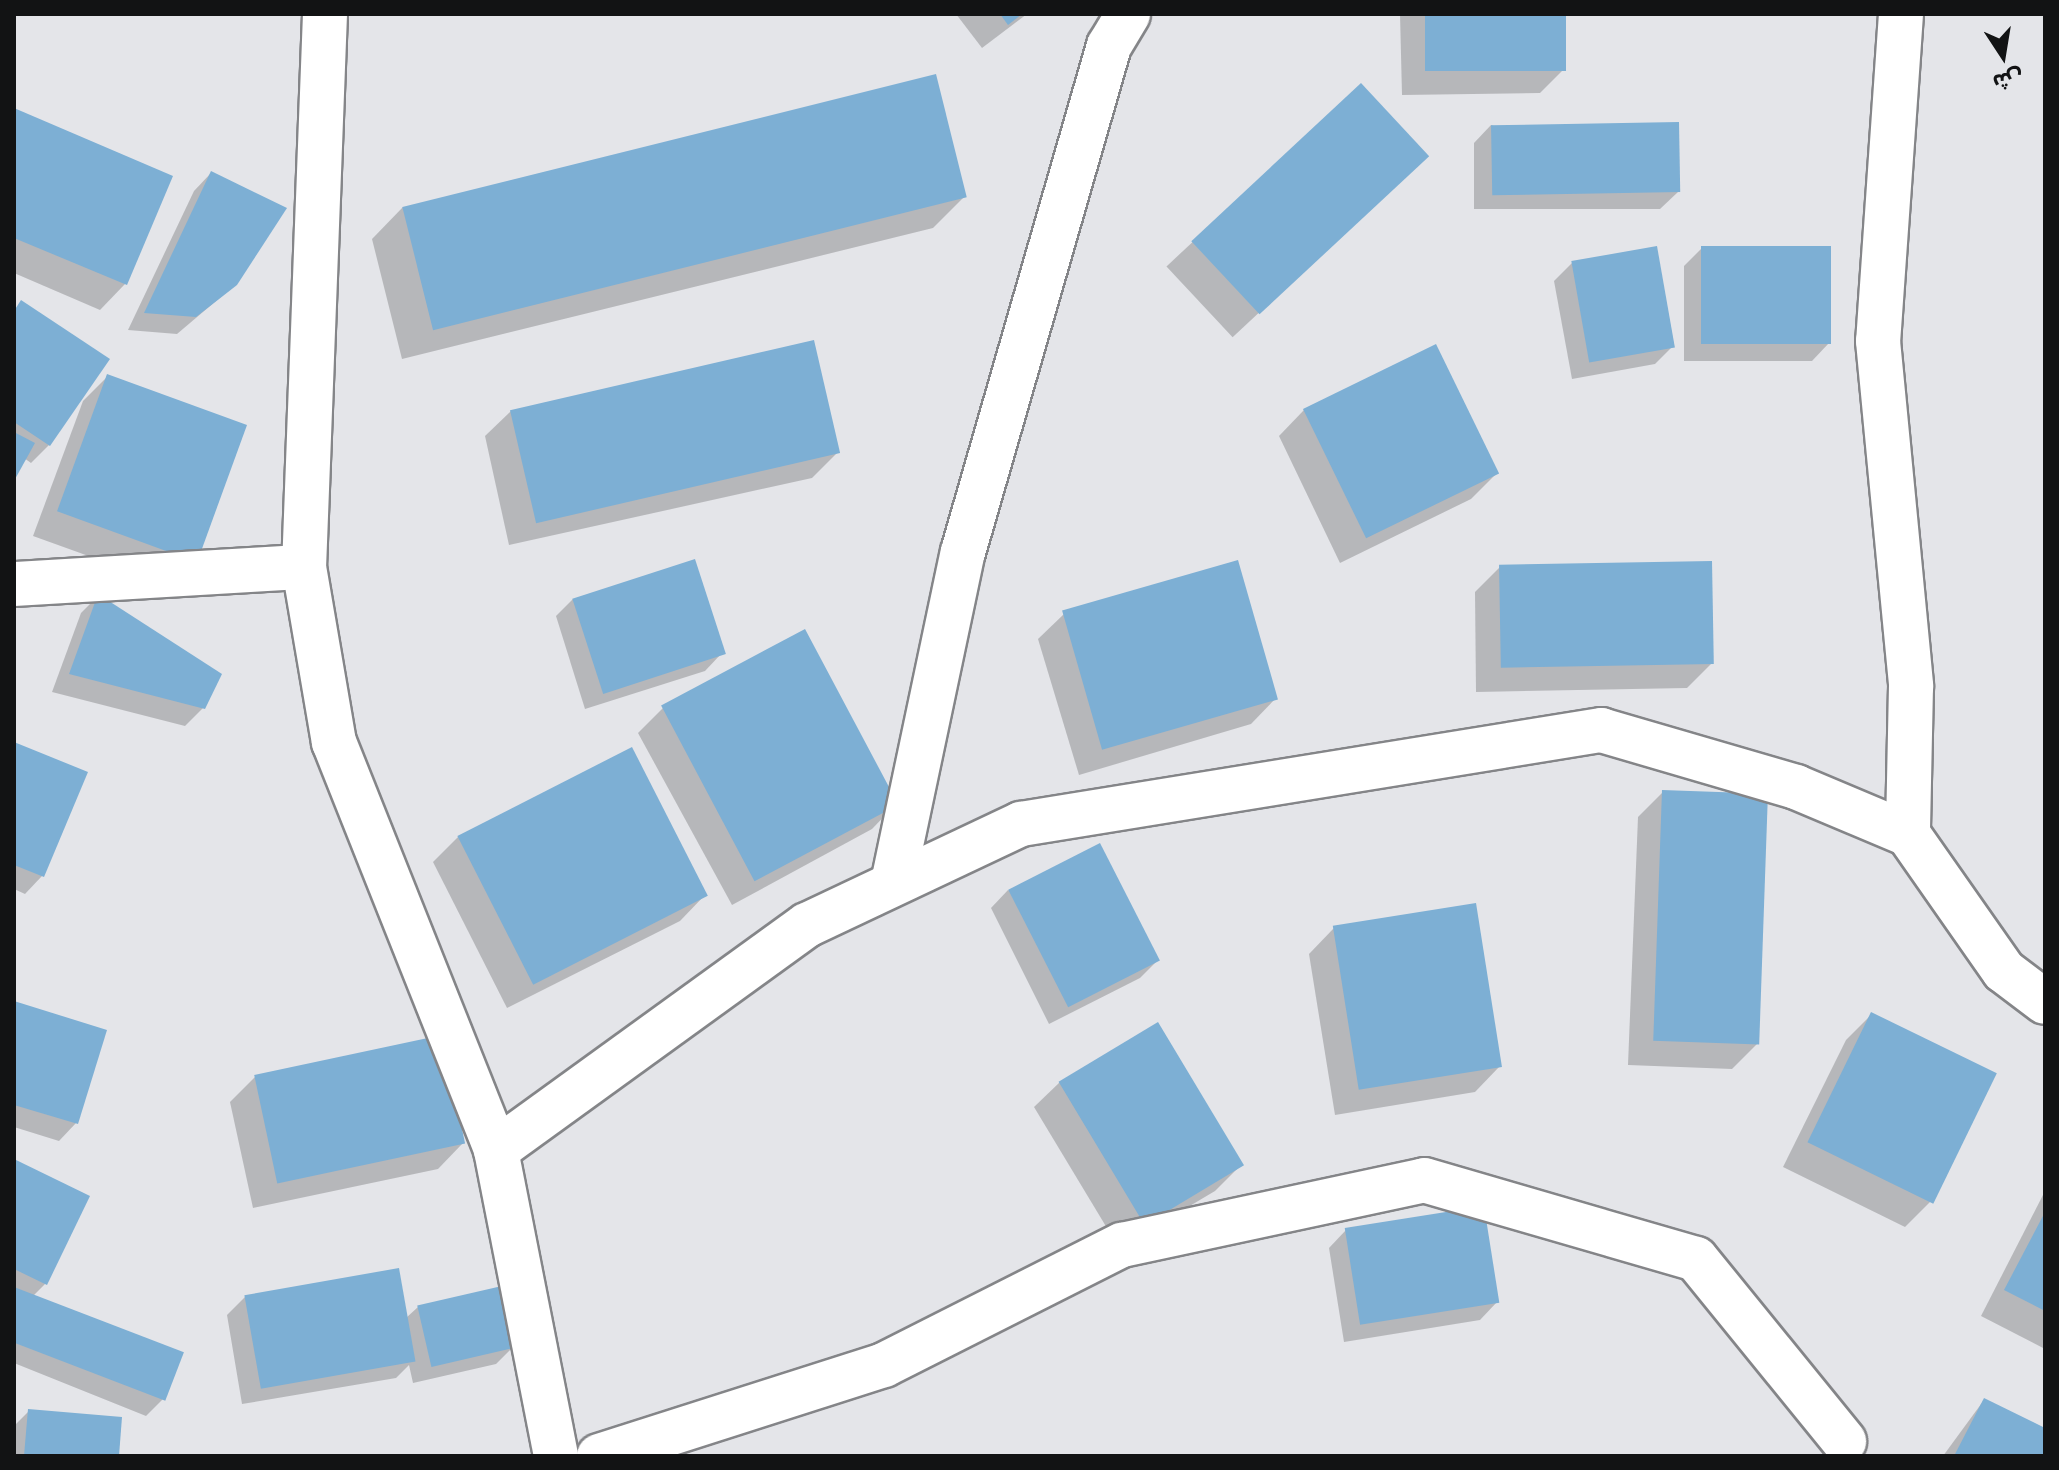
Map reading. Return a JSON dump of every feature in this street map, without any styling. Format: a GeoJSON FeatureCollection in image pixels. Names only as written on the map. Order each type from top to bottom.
{"type":"FeatureCollection","features":[{"type":"Feature","properties":{"kind":"street"},"geometry":{"type":"LineString","coordinates":[[325,14],[304,567],[334,742],[496,1150],[556,1456]]}},
{"type":"Feature","properties":{"kind":"street"},"geometry":{"type":"LineString","coordinates":[[893,883],[963,552],[1109,46],[1128,14]]}},
{"type":"Feature","properties":{"kind":"street"},"geometry":{"type":"LineString","coordinates":[[1901,14],[1878,341],[1911,686],[1908,834]]}},
{"type":"Feature","properties":{"kind":"street"},"geometry":{"type":"LineString","coordinates":[[14,584],[304,567]]}},
{"type":"Feature","properties":{"kind":"street"},"geometry":{"type":"LineString","coordinates":[[496,1150],[807,925],[1021,824],[1601,730],[1796,787],[1908,834],[2004,971],[2045,1002]]}},
{"type":"Feature","properties":{"kind":"street"},"geometry":{"type":"LineString","coordinates":[[599,1456],[884,1365],[1122,1245],[1424,1180],[1696,1259],[1844,1441]]}},
{"type":"Feature","properties":{"kind":"building"},"geometry":{"type":"Polygon","coordinates":[[[1000,14],[1022,14],[1008,25],[1000,14]]]}},
{"type":"Feature","properties":{"kind":"building"},"geometry":{"type":"Polygon","coordinates":[[[1425,14],[1566,14],[1566,71],[1425,71],[1425,14]]]}},
{"type":"Feature","properties":{"kind":"building"},"geometry":{"type":"Polygon","coordinates":[[[936,74],[967,197],[433,330],[402,207],[936,74]]]}},
{"type":"Feature","properties":{"kind":"building"},"geometry":{"type":"Polygon","coordinates":[[[1361,83],[1429,156],[1260,314],[1191,241],[1361,83]]]}},
{"type":"Feature","properties":{"kind":"building"},"geometry":{"type":"Polygon","coordinates":[[[14,108],[173,176],[127,285],[14,238],[14,108]]]}},
{"type":"Feature","properties":{"kind":"building"},"geometry":{"type":"Polygon","coordinates":[[[1679,122],[1680,192],[1492,195],[1491,125],[1679,122]]]}},
{"type":"Feature","properties":{"kind":"building"},"geometry":{"type":"Polygon","coordinates":[[[211,171],[287,208],[237,285],[196,317],[144,313],[211,171]]]}},
{"type":"Feature","properties":{"kind":"building"},"geometry":{"type":"Polygon","coordinates":[[[1657,246],[1675,347],[1589,363],[1571,261],[1657,246]]]}},
{"type":"Feature","properties":{"kind":"building"},"geometry":{"type":"Polygon","coordinates":[[[1701,246],[1831,246],[1831,344],[1701,344],[1701,246]]]}},
{"type":"Feature","properties":{"kind":"building"},"geometry":{"type":"Polygon","coordinates":[[[21,300],[110,359],[50,446],[14,422],[14,311],[21,300]]]}},
{"type":"Feature","properties":{"kind":"building"},"geometry":{"type":"Polygon","coordinates":[[[814,340],[840,453],[536,523],[510,410],[814,340]]]}},
{"type":"Feature","properties":{"kind":"building"},"geometry":{"type":"Polygon","coordinates":[[[1436,344],[1499,473],[1366,538],[1303,409],[1436,344]]]}},
{"type":"Feature","properties":{"kind":"building"},"geometry":{"type":"Polygon","coordinates":[[[107,374],[247,425],[197,562],[57,511],[107,374]]]}},
{"type":"Feature","properties":{"kind":"building"},"geometry":{"type":"Polygon","coordinates":[[[14,432],[35,443],[14,481],[14,432]]]}},
{"type":"Feature","properties":{"kind":"building"},"geometry":{"type":"Polygon","coordinates":[[[695,559],[726,654],[603,694],[572,599],[695,559]]]}},
{"type":"Feature","properties":{"kind":"building"},"geometry":{"type":"Polygon","coordinates":[[[1238,560],[1278,699],[1102,750],[1062,610],[1238,560]]]}},
{"type":"Feature","properties":{"kind":"building"},"geometry":{"type":"Polygon","coordinates":[[[1712,561],[1714,664],[1501,668],[1499,565],[1712,561]]]}},
{"type":"Feature","properties":{"kind":"building"},"geometry":{"type":"Polygon","coordinates":[[[98,594],[222,674],[205,709],[69,674],[98,594]]]}},
{"type":"Feature","properties":{"kind":"building"},"geometry":{"type":"Polygon","coordinates":[[[805,629],[898,805],[755,881],[661,706],[805,629]]]}},
{"type":"Feature","properties":{"kind":"building"},"geometry":{"type":"Polygon","coordinates":[[[14,742],[88,772],[44,877],[14,865],[14,742]]]}},
{"type":"Feature","properties":{"kind":"building"},"geometry":{"type":"Polygon","coordinates":[[[632,747],[708,896],[533,985],[457,836],[632,747]]]}},
{"type":"Feature","properties":{"kind":"building"},"geometry":{"type":"Polygon","coordinates":[[[1662,790],[1768,794],[1759,1045],[1653,1041],[1662,790]]]}},
{"type":"Feature","properties":{"kind":"building"},"geometry":{"type":"Polygon","coordinates":[[[1100,843],[1160,961],[1068,1007],[1008,890],[1100,843]]]}},
{"type":"Feature","properties":{"kind":"building"},"geometry":{"type":"Polygon","coordinates":[[[1476,903],[1502,1067],[1359,1090],[1333,926],[1476,903]]]}},
{"type":"Feature","properties":{"kind":"building"},"geometry":{"type":"Polygon","coordinates":[[[14,1001],[107,1030],[78,1124],[14,1105],[14,1001]]]}},
{"type":"Feature","properties":{"kind":"building"},"geometry":{"type":"Polygon","coordinates":[[[1871,1012],[1997,1073],[1933,1204],[1807,1142],[1871,1012]]]}},
{"type":"Feature","properties":{"kind":"building"},"geometry":{"type":"Polygon","coordinates":[[[1158,1022],[1244,1165],[1145,1225],[1059,1082],[1158,1022]]]}},
{"type":"Feature","properties":{"kind":"building"},"geometry":{"type":"Polygon","coordinates":[[[442,1035],[465,1144],[277,1183],[254,1075],[442,1035]]]}},
{"type":"Feature","properties":{"kind":"building"},"geometry":{"type":"Polygon","coordinates":[[[14,1159],[90,1196],[47,1285],[14,1269],[14,1159]]]}},
{"type":"Feature","properties":{"kind":"building"},"geometry":{"type":"Polygon","coordinates":[[[1484,1206],[1499,1303],[1360,1325],[1345,1228],[1484,1206]]]}},
{"type":"Feature","properties":{"kind":"building"},"geometry":{"type":"Polygon","coordinates":[[[2045,1212],[2045,1311],[2004,1290],[2045,1212]]]}},
{"type":"Feature","properties":{"kind":"building"},"geometry":{"type":"Polygon","coordinates":[[[399,1268],[415,1362],[261,1389],[244,1295],[399,1268]]]}},
{"type":"Feature","properties":{"kind":"building"},"geometry":{"type":"Polygon","coordinates":[[[502,1286],[516,1347],[431,1367],[417,1306],[502,1286]]]}},
{"type":"Feature","properties":{"kind":"building"},"geometry":{"type":"Polygon","coordinates":[[[14,1287],[184,1352],[165,1401],[14,1343],[14,1287]]]}},
{"type":"Feature","properties":{"kind":"building"},"geometry":{"type":"Polygon","coordinates":[[[1984,1398],[2045,1428],[2045,1456],[1954,1456],[1984,1398]]]}},
{"type":"Feature","properties":{"kind":"building"},"geometry":{"type":"Polygon","coordinates":[[[28,1409],[122,1417],[119,1456],[24,1456],[28,1409]]]}}]}
